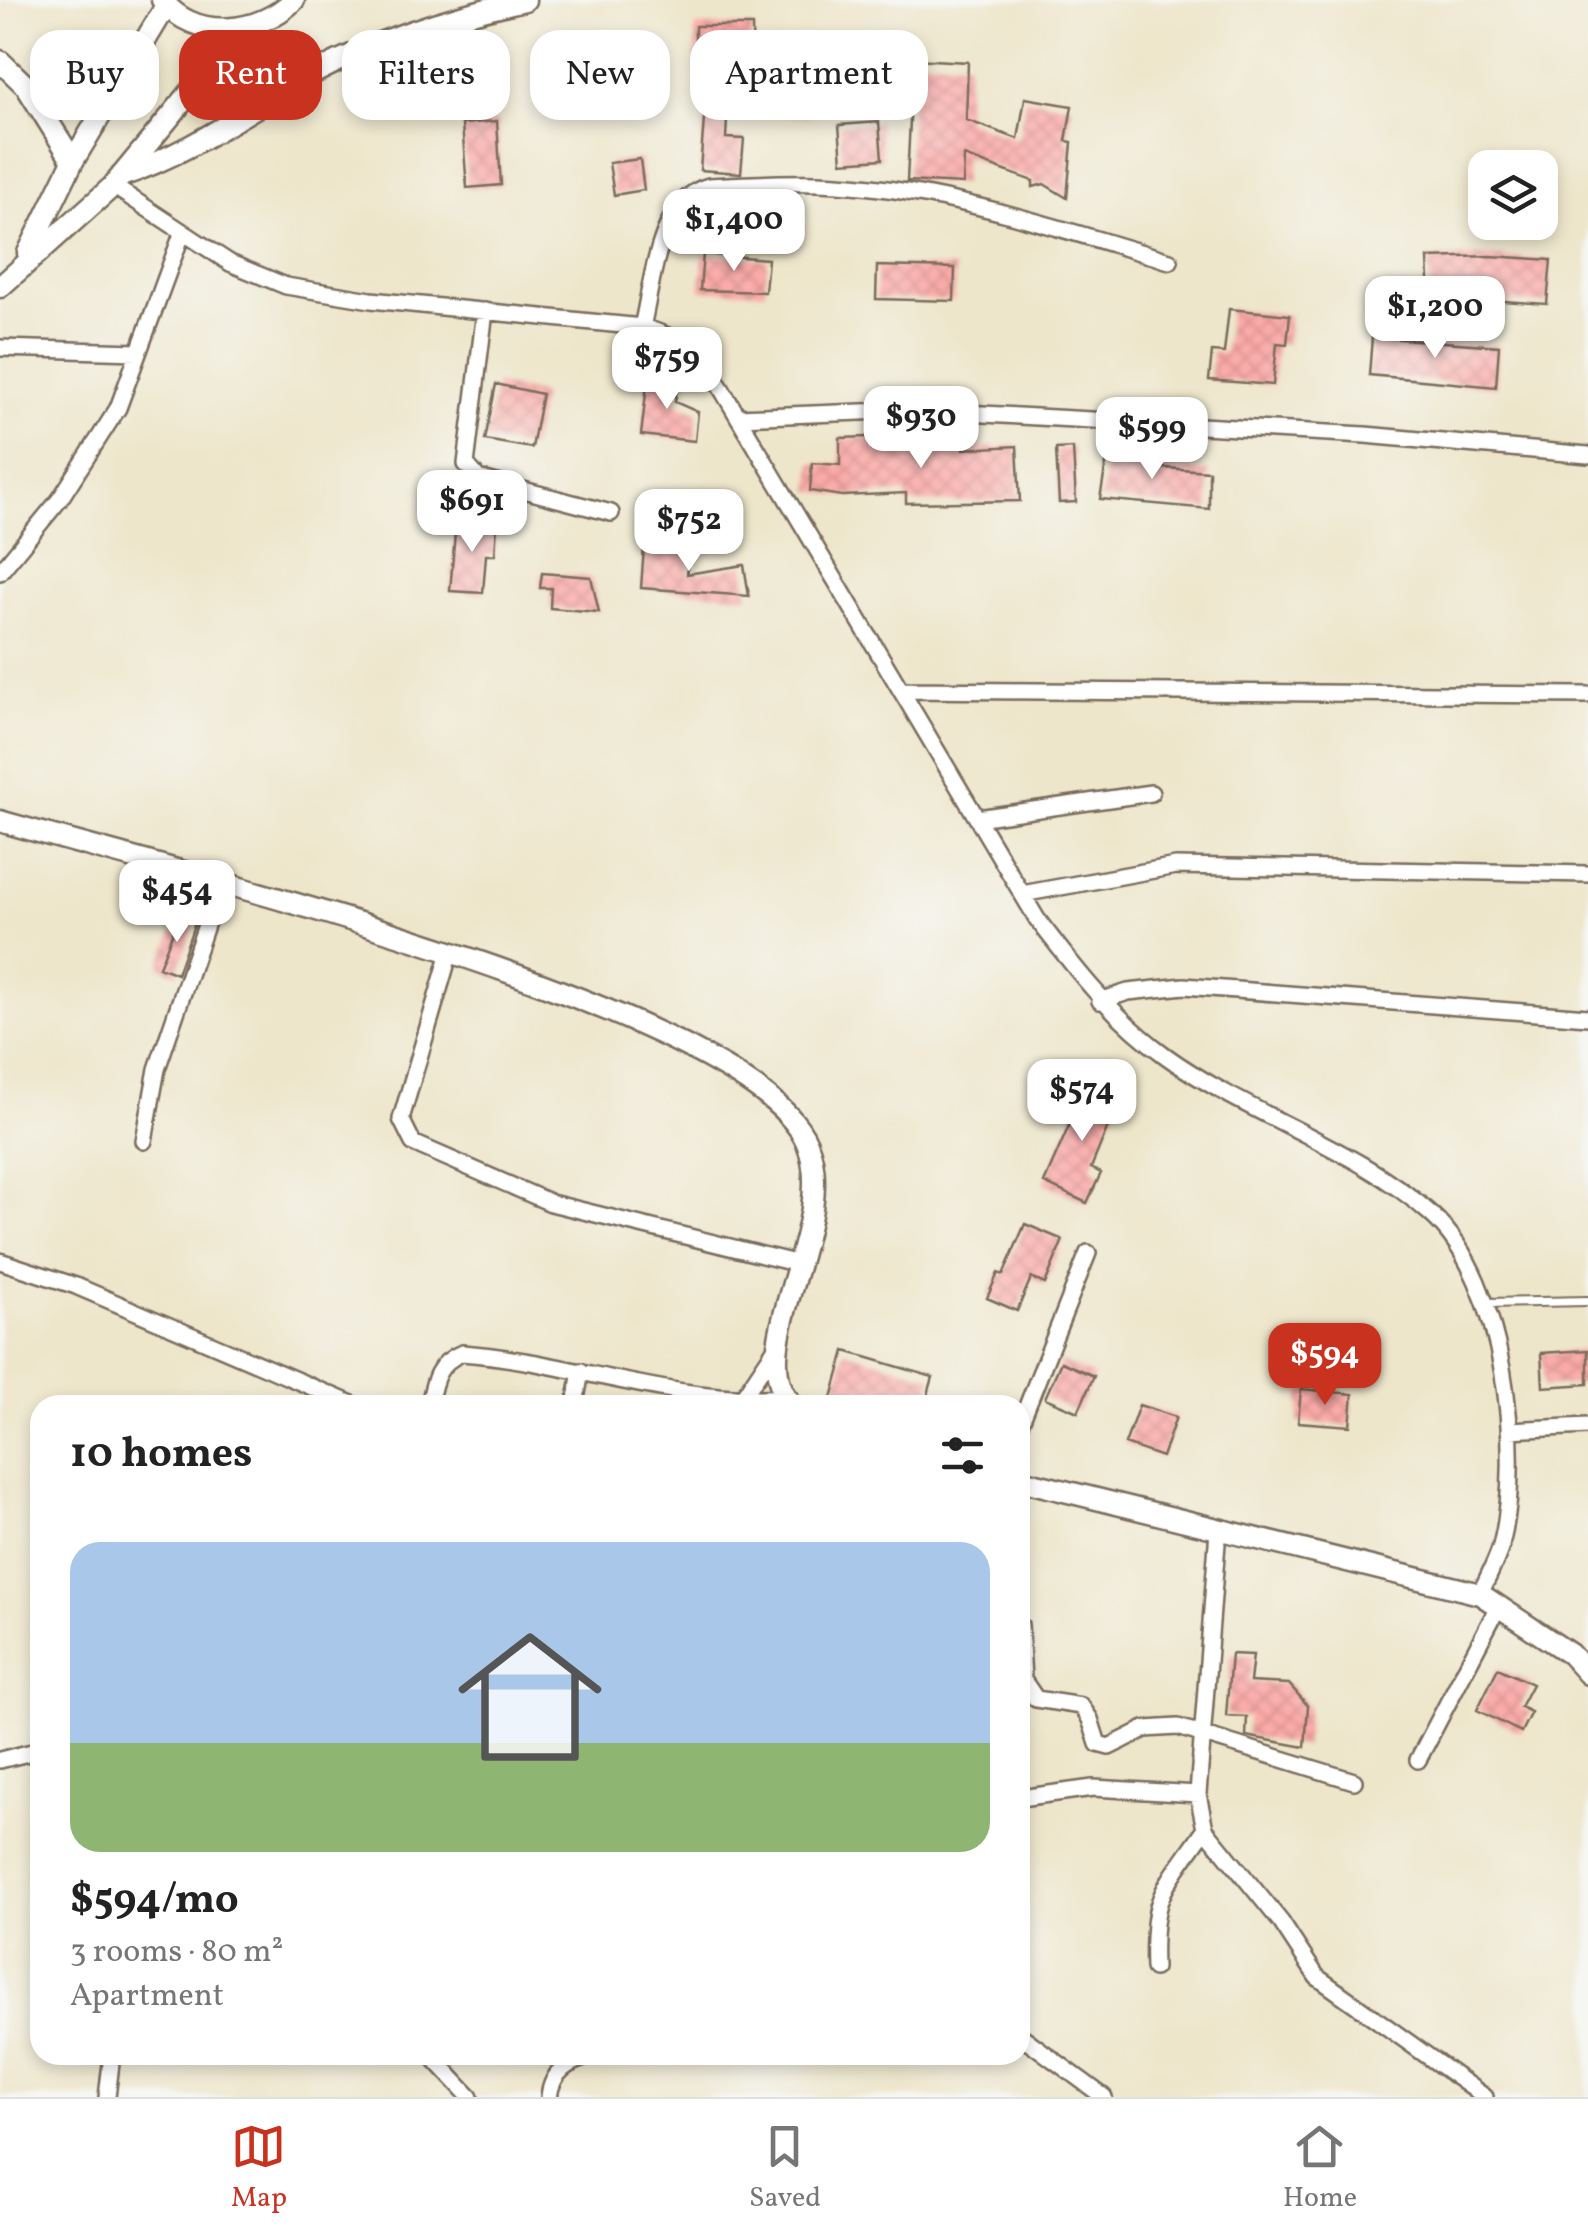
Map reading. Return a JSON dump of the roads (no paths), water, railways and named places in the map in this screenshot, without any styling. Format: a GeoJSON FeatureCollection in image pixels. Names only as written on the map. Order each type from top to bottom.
{"type":"FeatureCollection","features":[{"type":"Feature","properties":{"kind":"street"},"geometry":{"type":"LineString","coordinates":[[22,264],[73,161],[164,3],[186,19],[232,30],[257,24],[294,0]]}},
{"type":"Feature","properties":{"kind":"street"},"geometry":{"type":"LineString","coordinates":[[117,181],[162,163],[320,70],[381,43],[526,0]]}},
{"type":"Feature","properties":{"kind":"street"},"geometry":{"type":"LineString","coordinates":[[0,62],[26,86],[73,161]]}},
{"type":"Feature","properties":{"kind":"street"},"geometry":{"type":"LineString","coordinates":[[0,287],[117,181],[179,106]]}},
{"type":"Feature","properties":{"kind":"street"},"geometry":{"type":"LineString","coordinates":[[117,181],[182,234],[230,263],[286,286],[642,326],[682,340],[712,373],[1022,894],[1100,1001],[1167,1057],[1360,1167],[1434,1216],[1486,1304],[1509,1430],[1501,1546],[1480,1594]]}},
{"type":"Feature","properties":{"kind":"street"},"geometry":{"type":"LineString","coordinates":[[642,326],[673,215],[692,190],[709,186],[819,182],[895,192],[1034,223],[1170,261]]}},
{"type":"Feature","properties":{"kind":"street"},"geometry":{"type":"LineString","coordinates":[[0,572],[25,546],[118,408],[182,234]]}},
{"type":"Feature","properties":{"kind":"street"},"geometry":{"type":"LineString","coordinates":[[484,311],[466,464],[478,478],[610,513]]}},
{"type":"Feature","properties":{"kind":"street"},"geometry":{"type":"LineString","coordinates":[[0,348],[138,352]]}},
{"type":"Feature","properties":{"kind":"street"},"geometry":{"type":"LineString","coordinates":[[738,417],[910,410],[1364,435],[1588,455]]}},
{"type":"Feature","properties":{"kind":"street"},"geometry":{"type":"LineString","coordinates":[[900,690],[1088,688],[1588,696]]}},
{"type":"Feature","properties":{"kind":"street"},"geometry":{"type":"LineString","coordinates":[[977,818],[1151,793]]}},
{"type":"Feature","properties":{"kind":"street"},"geometry":{"type":"LineString","coordinates":[[0,821],[450,952],[620,1017],[731,1070],[775,1100],[806,1140],[814,1164],[814,1215],[776,1349],[744,1395]]}},
{"type":"Feature","properties":{"kind":"street"},"geometry":{"type":"LineString","coordinates":[[1022,894],[1176,866],[1588,874]]}},
{"type":"Feature","properties":{"kind":"street"},"geometry":{"type":"LineString","coordinates":[[144,1141],[156,1068],[220,884]]}},
{"type":"Feature","properties":{"kind":"street"},"geometry":{"type":"LineString","coordinates":[[450,952],[401,1119],[413,1143],[551,1204],[799,1264]]}},
{"type":"Feature","properties":{"kind":"street"},"geometry":{"type":"LineString","coordinates":[[1100,1001],[1128,992],[1184,986],[1588,1017]]}},
{"type":"Feature","properties":{"kind":"street"},"geometry":{"type":"LineString","coordinates":[[1030,1399],[1088,1253]]}},
{"type":"Feature","properties":{"kind":"street"},"geometry":{"type":"LineString","coordinates":[[0,1261],[76,1286],[325,1395]]}},
{"type":"Feature","properties":{"kind":"street"},"geometry":{"type":"LineString","coordinates":[[776,1349],[787,1395]]}},
{"type":"Feature","properties":{"kind":"street"},"geometry":{"type":"LineString","coordinates":[[431,1395],[435,1376],[446,1359],[462,1353],[582,1371],[659,1395]]}},
{"type":"Feature","properties":{"kind":"street"},"geometry":{"type":"LineString","coordinates":[[577,1395],[582,1371]]}},
{"type":"Feature","properties":{"kind":"street"},"geometry":{"type":"LineString","coordinates":[[1509,1430],[1588,1426]]}},
{"type":"Feature","properties":{"kind":"street"},"geometry":{"type":"LineString","coordinates":[[1030,1483],[1480,1594],[1570,1654],[1588,1674]]}},
{"type":"Feature","properties":{"kind":"street"},"geometry":{"type":"LineString","coordinates":[[1218,1530],[1198,1794],[1206,1829],[1280,1922],[1317,1978],[1486,2097]]}},
{"type":"Feature","properties":{"kind":"street"},"geometry":{"type":"LineString","coordinates":[[1418,1760],[1498,1607]]}},
{"type":"Feature","properties":{"kind":"street"},"geometry":{"type":"LineString","coordinates":[[1030,1690],[1036,1698],[1081,1706],[1098,1744],[1109,1747],[1145,1729],[1202,1732],[1354,1780]]}},
{"type":"Feature","properties":{"kind":"street"},"geometry":{"type":"LineString","coordinates":[[0,1760],[30,1752]]}},
{"type":"Feature","properties":{"kind":"street"},"geometry":{"type":"LineString","coordinates":[[1030,1797],[1093,1788],[1198,1794]]}},
{"type":"Feature","properties":{"kind":"street"},"geometry":{"type":"LineString","coordinates":[[1154,1968],[1152,1918],[1159,1896],[1206,1829]]}},
{"type":"Feature","properties":{"kind":"street"},"geometry":{"type":"LineString","coordinates":[[1030,2042],[1104,2097]]}},
{"type":"Feature","properties":{"kind":"street"},"geometry":{"type":"LineString","coordinates":[[108,2097],[111,2065]]}},
{"type":"Feature","properties":{"kind":"street"},"geometry":{"type":"LineString","coordinates":[[440,2065],[470,2097]]}},
{"type":"Feature","properties":{"kind":"street"},"geometry":{"type":"LineString","coordinates":[[549,2097],[556,2074],[565,2065]]}},
{"type":"Feature","properties":{"kind":"lane"},"geometry":{"type":"LineString","coordinates":[[1486,1304],[1588,1300]]}}]}
